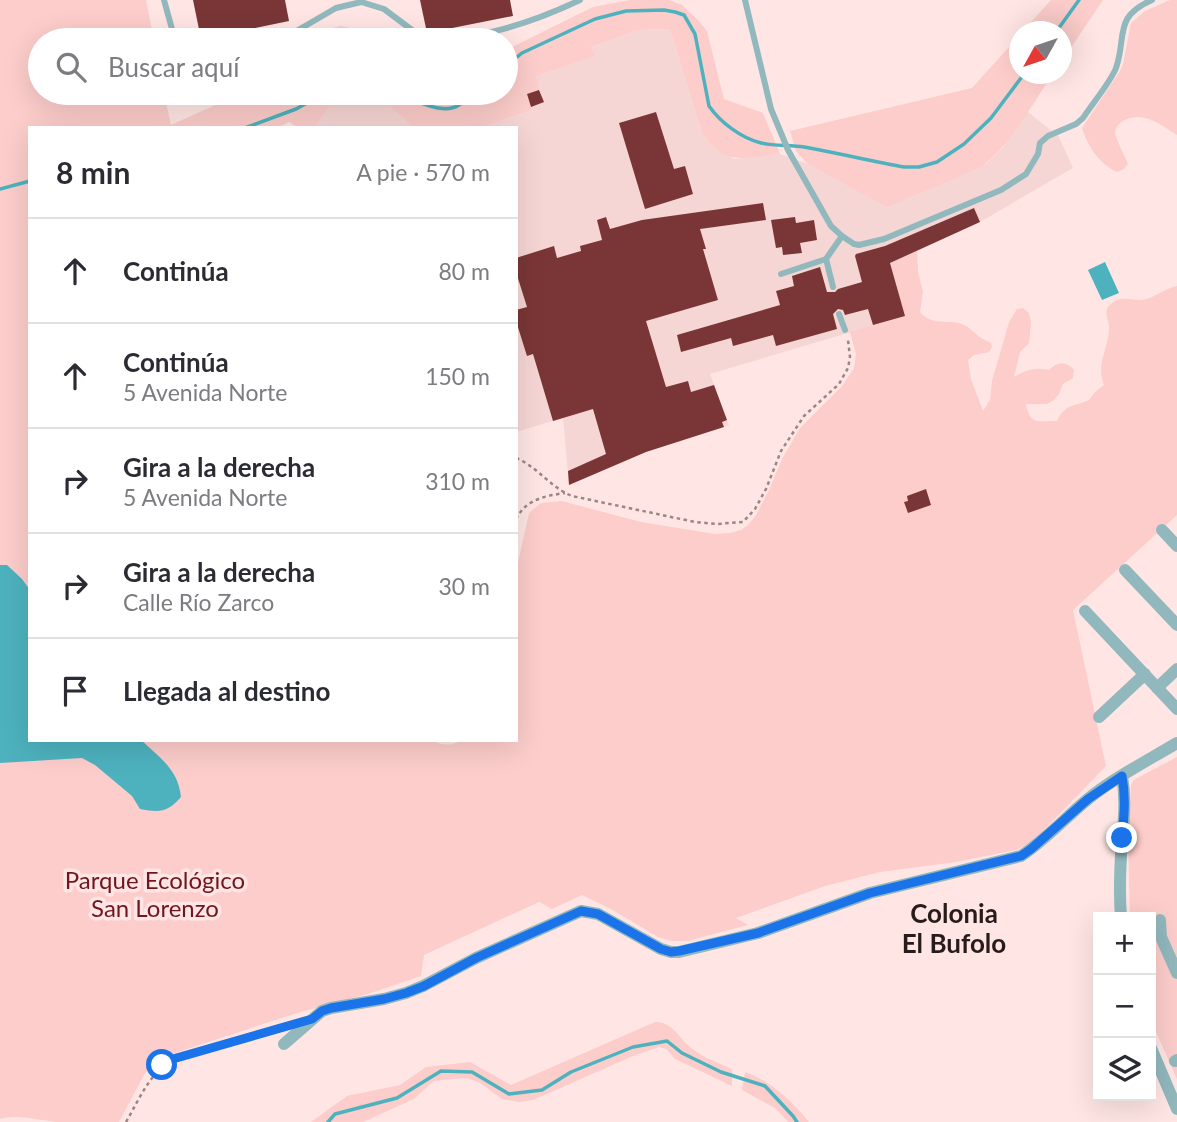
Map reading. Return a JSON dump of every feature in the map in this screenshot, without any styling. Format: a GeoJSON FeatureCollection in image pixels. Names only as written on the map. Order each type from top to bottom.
{"type":"FeatureCollection","features":[{"type":"Feature","properties":{"kind":"street"},"geometry":{"type":"LineString","coordinates":[[1162,530],[1177,546]]}},
{"type":"Feature","properties":{"kind":"street"},"geometry":{"type":"LineString","coordinates":[[1125,570],[1177,625]]}},
{"type":"Feature","properties":{"kind":"street"},"geometry":{"type":"LineString","coordinates":[[1085,611],[1177,709]]}},
{"type":"Feature","properties":{"kind":"street"},"geometry":{"type":"LineString","coordinates":[[1157,688],[1177,669]]}},
{"type":"Feature","properties":{"kind":"street"},"geometry":{"type":"LineString","coordinates":[[1100,717],[1145,674]]}},
{"type":"Feature","properties":{"kind":"street"},"geometry":{"type":"LineString","coordinates":[[284,1044],[322,1011],[406,993],[581,911],[598,914],[661,949],[679,951],[758,933],[870,893],[1021,856],[1088,799],[1177,743]]}},
{"type":"Feature","properties":{"kind":"street"},"geometry":{"type":"LineString","coordinates":[[1121,912],[1119,893],[1125,810],[1122,776]]}},
{"type":"Feature","properties":{"kind":"street"},"geometry":{"type":"LineString","coordinates":[[1160,920],[1161,937],[1177,970]]}},
{"type":"Feature","properties":{"kind":"street"},"geometry":{"type":"LineString","coordinates":[[1156,1060],[1177,1109]]}},
{"type":"Feature","properties":{"kind":"lane"},"geometry":{"type":"LineString","coordinates":[[164,0],[172,28]]}},
{"type":"Feature","properties":{"kind":"lane"},"geometry":{"type":"LineString","coordinates":[[503,28],[534,20],[580,0]]}},
{"type":"Feature","properties":{"kind":"lane"},"geometry":{"type":"LineString","coordinates":[[745,0],[771,108],[788,149],[831,226],[859,245],[884,239],[1001,190],[1026,174],[1038,154],[1040,142],[1083,118],[1115,70],[1126,21],[1133,10],[1152,0]]}},
{"type":"Feature","properties":{"kind":"lane"},"geometry":{"type":"LineString","coordinates":[[302,28],[336,8],[361,2],[384,9],[409,28]]}},
{"type":"Feature","properties":{"kind":"lane"},"geometry":{"type":"LineString","coordinates":[[781,274],[825,259],[842,236]]}},
{"type":"Feature","properties":{"kind":"lane"},"geometry":{"type":"LineString","coordinates":[[825,259],[833,287]]}},
{"type":"Feature","properties":{"kind":"lane"},"geometry":{"type":"LineString","coordinates":[[839,314],[845,330]]}},
{"type":"Feature","properties":{"kind":"path"},"geometry":{"type":"LineString","coordinates":[[518,516],[524,508],[544,496],[565,493],[695,522],[743,522],[755,509],[781,451],[797,426],[804,416],[834,389],[848,368],[850,351],[845,330]]}},
{"type":"Feature","properties":{"kind":"path"},"geometry":{"type":"LineString","coordinates":[[518,459],[530,464],[565,493]]}},
{"type":"Feature","properties":{"kind":"path"},"geometry":{"type":"LineString","coordinates":[[126,1122],[152,1076],[162,1065],[173,1059],[287,1026]]}},
{"type":"Feature","properties":{"kind":"shaded area"},"geometry":{"type":"Polygon","coordinates":[[[670,29],[702,133],[734,159],[780,154],[808,164],[979,168],[1003,147],[1027,111],[1059,137],[1073,168],[980,222],[890,263],[905,316],[710,374],[729,425],[646,452],[569,485],[563,418],[518,431],[518,126],[486,126],[532,110],[527,94],[536,76],[594,56],[591,47],[637,30],[670,29]]]}},
{"type":"Feature","properties":{"kind":"shaded area"},"geometry":{"type":"Polygon","coordinates":[[[330,105],[388,105],[412,126],[316,126],[330,105]]]}},
{"type":"Feature","properties":{"kind":"green space","name":"Parque Ecológico San Lorenzo"},"geometry":{"type":"Polygon","coordinates":[[[0,0],[146,0],[152,28],[28,28],[28,105],[167,105],[171,125],[215,105],[330,105],[316,126],[296,126],[289,122],[281,126],[28,126],[28,742],[436,742],[449,745],[457,742],[518,742],[518,563],[529,513],[541,503],[562,501],[641,522],[715,534],[741,530],[756,515],[800,428],[842,386],[854,368],[856,354],[850,332],[905,316],[890,263],[917,251],[923,292],[920,312],[934,321],[962,324],[991,343],[989,352],[974,355],[968,360],[971,379],[983,411],[990,400],[992,381],[1009,322],[1017,309],[1023,308],[1029,313],[1031,322],[1029,343],[1020,352],[1014,377],[1031,370],[1049,370],[1062,363],[1074,370],[1073,378],[1063,384],[1054,400],[1047,404],[1026,404],[1030,416],[1037,421],[1057,421],[1067,408],[1089,400],[1104,385],[1101,370],[1109,333],[1106,312],[1113,302],[1121,299],[1146,299],[1177,286],[1177,515],[1073,610],[1106,766],[1027,845],[1016,850],[956,862],[880,872],[825,886],[736,918],[748,925],[687,941],[671,941],[658,937],[582,895],[552,909],[539,902],[424,955],[421,976],[297,1013],[175,1053],[157,1062],[145,1073],[119,1122],[56,1122],[21,1117],[0,1119],[0,0]]]}},
{"type":"Feature","properties":{"kind":"green space"},"geometry":{"type":"Polygon","coordinates":[[[630,0],[669,0],[682,5],[707,31],[724,99],[763,113],[780,154],[736,158],[719,151],[711,144],[702,133],[670,29],[637,30],[591,47],[595,56],[536,76],[539,90],[527,94],[532,110],[486,126],[412,126],[388,105],[518,105],[518,44],[593,7],[630,0]]]}},
{"type":"Feature","properties":{"kind":"green space"},"geometry":{"type":"Polygon","coordinates":[[[1051,0],[1103,0],[1072,46],[1072,21],[1032,21],[1051,0]]]}},
{"type":"Feature","properties":{"kind":"green space"},"geometry":{"type":"Polygon","coordinates":[[[1170,0],[1177,0],[1177,135],[1146,118],[1132,118],[1121,122],[1115,133],[1128,164],[1117,172],[1105,165],[1095,154],[1082,128],[1120,71],[1131,23],[1145,11],[1170,0]]]}},
{"type":"Feature","properties":{"kind":"green space"},"geometry":{"type":"Polygon","coordinates":[[[1009,47],[1009,84],[1046,84],[1010,137],[979,168],[887,207],[808,164],[796,151],[790,131],[972,88],[1009,47]]]}},
{"type":"Feature","properties":{"kind":"green space"},"geometry":{"type":"Polygon","coordinates":[[[1177,757],[1177,1079],[1156,1032],[1156,912],[1130,912],[1128,840],[1131,785],[1134,780],[1177,757]]]}},
{"type":"Feature","properties":{"kind":"green space"},"geometry":{"type":"Polygon","coordinates":[[[655,1022],[667,1025],[701,1055],[732,1069],[732,1086],[675,1059],[666,1049],[659,1047],[533,1100],[519,1102],[502,1099],[480,1083],[463,1078],[434,1081],[414,1099],[363,1122],[311,1122],[347,1096],[400,1085],[426,1067],[470,1062],[511,1085],[655,1022]]]}},
{"type":"Feature","properties":{"kind":"green space"},"geometry":{"type":"Polygon","coordinates":[[[745,1072],[780,1092],[809,1122],[788,1122],[775,1108],[742,1090],[745,1072]]]}},
{"type":"Feature","properties":{"kind":"water"},"geometry":{"type":"Polygon","coordinates":[[[1105,262],[1119,293],[1102,300],[1088,270],[1105,262]]]}},
{"type":"Feature","properties":{"kind":"water"},"geometry":{"type":"Polygon","coordinates":[[[0,565],[7,565],[28,587],[28,742],[143,742],[172,771],[181,797],[172,806],[158,811],[140,809],[132,796],[95,765],[82,758],[0,763],[0,565]]]}},
{"type":"Feature","properties":{"kind":"building"},"geometry":{"type":"Polygon","coordinates":[[[193,0],[285,0],[289,21],[255,28],[199,28],[193,0]]]}},
{"type":"Feature","properties":{"kind":"building"},"geometry":{"type":"Polygon","coordinates":[[[420,0],[510,0],[513,16],[452,28],[426,28],[420,0]]]}},
{"type":"Feature","properties":{"kind":"building"},"geometry":{"type":"Polygon","coordinates":[[[539,90],[544,102],[531,107],[527,94],[539,90]]]}},
{"type":"Feature","properties":{"kind":"building"},"geometry":{"type":"Polygon","coordinates":[[[656,112],[674,169],[685,166],[693,194],[645,209],[619,123],[656,112]]]}},
{"type":"Feature","properties":{"kind":"building"},"geometry":{"type":"Polygon","coordinates":[[[763,203],[766,220],[700,229],[718,300],[646,321],[666,387],[688,381],[691,392],[714,385],[727,420],[722,422],[724,427],[646,452],[569,485],[568,471],[606,454],[593,409],[553,421],[533,354],[527,356],[518,327],[518,309],[527,307],[518,278],[518,257],[554,246],[557,258],[581,251],[580,246],[602,240],[597,220],[606,217],[610,229],[642,220],[763,203]]]}},
{"type":"Feature","properties":{"kind":"building"},"geometry":{"type":"Polygon","coordinates":[[[974,208],[980,222],[890,263],[905,316],[873,325],[868,309],[845,315],[843,310],[838,309],[833,314],[837,329],[776,346],[773,335],[733,346],[731,338],[681,352],[677,335],[780,305],[776,291],[794,286],[792,276],[820,267],[827,292],[835,292],[862,282],[856,254],[885,246],[974,208]]]}},
{"type":"Feature","properties":{"kind":"building"},"geometry":{"type":"Polygon","coordinates":[[[795,217],[796,223],[814,220],[817,240],[800,243],[802,253],[783,255],[782,247],[776,248],[771,220],[795,217]]]}},
{"type":"Feature","properties":{"kind":"building"},"geometry":{"type":"Polygon","coordinates":[[[926,489],[931,505],[908,513],[904,502],[908,501],[907,496],[926,489]]]}},
{"type":"Feature","properties":{"kind":"waterway"},"geometry":{"type":"LineString","coordinates":[[1064,21],[1079,0]]}},
{"type":"Feature","properties":{"kind":"waterway"},"geometry":{"type":"LineString","coordinates":[[518,56],[595,19],[626,11],[675,12],[684,15],[695,34],[709,106],[732,129],[761,143],[804,147],[904,167],[919,167],[937,162],[964,144],[991,118],[1016,84]]}},
{"type":"Feature","properties":{"kind":"waterway"},"geometry":{"type":"LineString","coordinates":[[250,126],[303,105]]}},
{"type":"Feature","properties":{"kind":"waterway"},"geometry":{"type":"LineString","coordinates":[[428,105],[445,109],[459,105]]}},
{"type":"Feature","properties":{"kind":"waterway"},"geometry":{"type":"LineString","coordinates":[[0,189],[28,182]]}},
{"type":"Feature","properties":{"kind":"waterway"},"geometry":{"type":"LineString","coordinates":[[328,1122],[335,1114],[397,1098],[441,1071],[472,1072],[509,1094],[542,1090],[571,1072],[633,1047],[667,1041],[682,1053],[721,1072],[765,1086],[797,1122]]}},
{"type":"Feature","properties":{"kind":"district","name":"Colonia El Bufolo"},"geometry":{"type":"Point","coordinates":[954,929]}},
{"type":"Feature","properties":{"kind":"route"},"geometry":{"type":"LineString","coordinates":[[162,1065],[173,1059],[312,1019],[331,1008],[406,993],[581,911],[598,914],[651,944],[671,952],[758,933],[870,893],[1021,856],[1088,799],[1122,776],[1125,790],[1122,838]]}}]}
